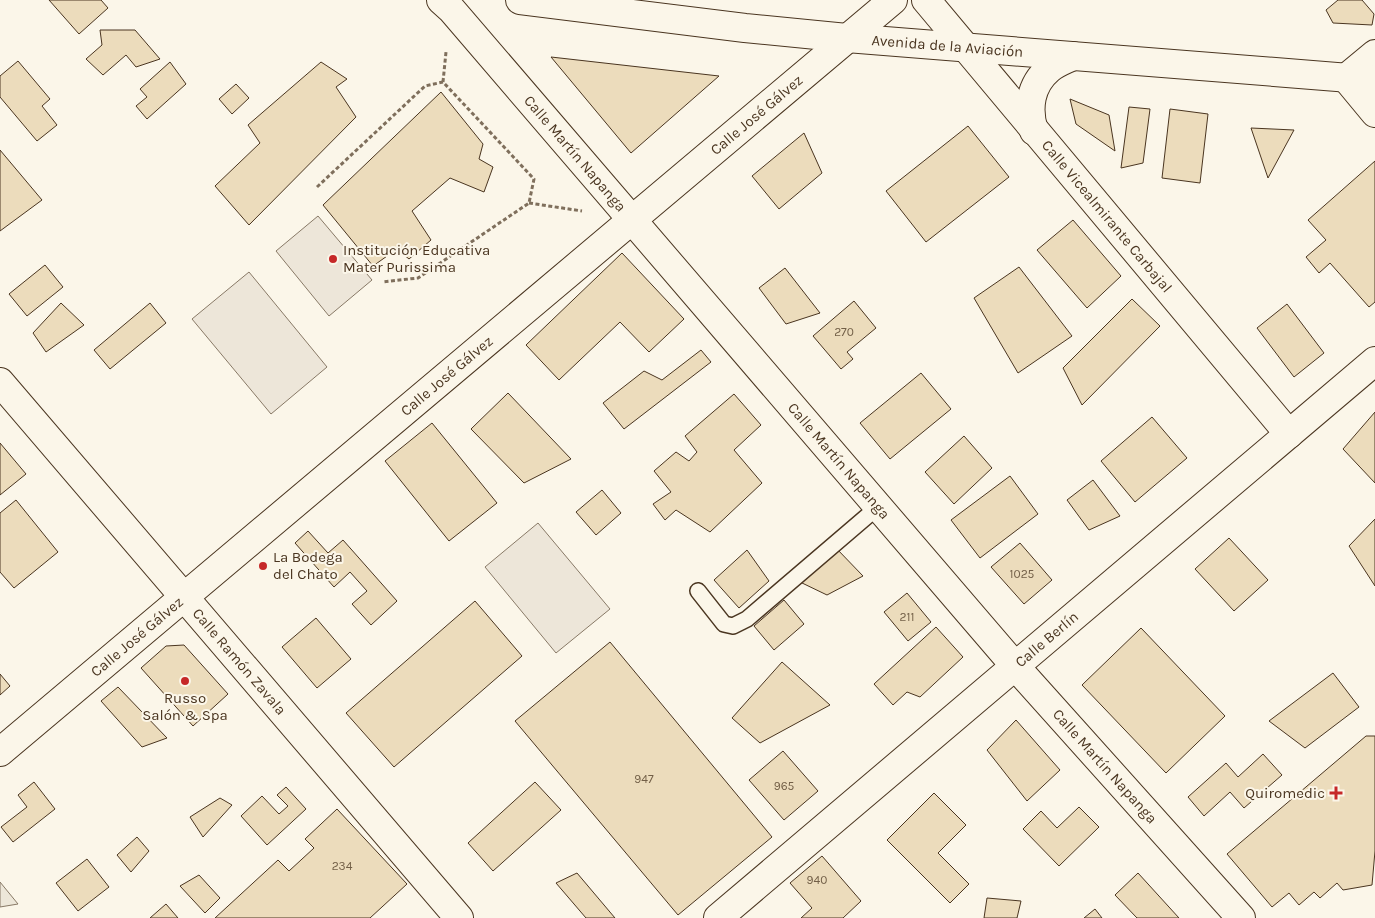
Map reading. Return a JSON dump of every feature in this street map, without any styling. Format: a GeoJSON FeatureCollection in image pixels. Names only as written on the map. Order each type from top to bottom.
{"type":"FeatureCollection","features":[{"type":"Feature","properties":{"kind":"street","name":"Calle Martín Napanga"},"geometry":{"type":"LineString","coordinates":[[441,0],[632,219],[1015,666],[1240,918]]}},
{"type":"Feature","properties":{"kind":"street","name":"Avenida de la Aviación"},"geometry":{"type":"LineString","coordinates":[[520,0],[745,28],[847,38],[1375,80]]}},
{"type":"Feature","properties":{"kind":"street","name":"Calle José Gálvez"},"geometry":{"type":"LineString","coordinates":[[0,752],[893,0]]}},
{"type":"Feature","properties":{"kind":"street","name":"Calle Vicealmirante Carbajal"},"geometry":{"type":"LineString","coordinates":[[926,0],[1289,434]]}},
{"type":"Feature","properties":{"kind":"street"},"geometry":{"type":"LineString","coordinates":[[1375,54],[1346,78],[1375,113]]}},
{"type":"Feature","properties":{"kind":"street"},"geometry":{"type":"LineString","coordinates":[[1034,131],[1031,123],[1030,106],[1038,82],[1049,69],[1073,56]]}},
{"type":"Feature","properties":{"kind":"street","name":"Calle Berlín"},"geometry":{"type":"LineString","coordinates":[[718,918],[1375,361]]}},
{"type":"Feature","properties":{"kind":"street","name":"Calle Ramón Zavala"},"geometry":{"type":"LineString","coordinates":[[0,382],[459,918]]}},
{"type":"Feature","properties":{"kind":"lane"},"geometry":{"type":"LineString","coordinates":[[698,591],[724,624],[733,626],[747,619],[879,506]]}},
{"type":"Feature","properties":{"kind":"path"},"geometry":{"type":"LineString","coordinates":[[317,187],[425,86],[443,82],[534,179],[529,203],[521,209],[418,278],[382,282]]}},
{"type":"Feature","properties":{"kind":"shaded area"},"geometry":{"type":"Polygon","coordinates":[[[318,216],[372,280],[329,316],[276,251],[318,216]]]}},
{"type":"Feature","properties":{"kind":"shaded area"},"geometry":{"type":"Polygon","coordinates":[[[249,272],[327,367],[271,414],[192,319],[249,272]]]}},
{"type":"Feature","properties":{"kind":"shaded area"},"geometry":{"type":"Polygon","coordinates":[[[538,523],[610,609],[556,653],[485,567],[538,523]]]}},
{"type":"Feature","properties":{"kind":"shaded area"},"geometry":{"type":"Polygon","coordinates":[[[0,882],[18,904],[0,907],[0,882]]]}},
{"type":"Feature","properties":{"kind":"building"},"geometry":{"type":"Polygon","coordinates":[[[49,0],[101,0],[108,8],[79,34],[49,0]]]}},
{"type":"Feature","properties":{"kind":"building"},"geometry":{"type":"Polygon","coordinates":[[[1338,0],[1362,0],[1374,14],[1372,25],[1333,23],[1326,10],[1338,0]]]}},
{"type":"Feature","properties":{"kind":"building"},"geometry":{"type":"Polygon","coordinates":[[[100,30],[135,30],[160,59],[136,67],[126,55],[103,75],[86,59],[102,45],[100,30]]]}},
{"type":"Feature","properties":{"kind":"building"},"geometry":{"type":"Polygon","coordinates":[[[551,57],[719,76],[631,153],[551,57]]]}},
{"type":"Feature","properties":{"kind":"building"},"geometry":{"type":"Polygon","coordinates":[[[18,61],[50,99],[42,106],[57,125],[37,141],[0,97],[0,76],[18,61]]]}},
{"type":"Feature","properties":{"kind":"building"},"geometry":{"type":"Polygon","coordinates":[[[170,62],[186,84],[147,119],[136,106],[147,97],[140,89],[170,62]]]}},
{"type":"Feature","properties":{"kind":"building"},"geometry":{"type":"Polygon","coordinates":[[[321,62],[347,79],[336,87],[356,117],[249,225],[215,186],[260,143],[248,125],[321,62]]]}},
{"type":"Feature","properties":{"kind":"building"},"geometry":{"type":"Polygon","coordinates":[[[236,84],[249,98],[232,114],[219,99],[236,84]]]}},
{"type":"Feature","properties":{"kind":"building"},"geometry":{"type":"Polygon","coordinates":[[[441,92],[483,144],[479,159],[493,167],[484,192],[450,178],[412,211],[431,240],[409,259],[397,249],[373,266],[323,205],[441,92]]]}},
{"type":"Feature","properties":{"kind":"building"},"geometry":{"type":"Polygon","coordinates":[[[1070,99],[1109,115],[1115,151],[1076,124],[1070,99]]]}},
{"type":"Feature","properties":{"kind":"building"},"geometry":{"type":"Polygon","coordinates":[[[1129,107],[1150,109],[1143,163],[1121,168],[1129,107]]]}},
{"type":"Feature","properties":{"kind":"building"},"geometry":{"type":"Polygon","coordinates":[[[1170,109],[1208,114],[1200,183],[1162,178],[1170,109]]]}},
{"type":"Feature","properties":{"kind":"building"},"geometry":{"type":"Polygon","coordinates":[[[968,126],[1009,177],[926,242],[886,191],[968,126]]]}},
{"type":"Feature","properties":{"kind":"building"},"geometry":{"type":"Polygon","coordinates":[[[1251,128],[1294,130],[1268,178],[1251,128]]]}},
{"type":"Feature","properties":{"kind":"building"},"geometry":{"type":"Polygon","coordinates":[[[804,133],[822,173],[779,209],[752,176],[804,133]]]}},
{"type":"Feature","properties":{"kind":"building"},"geometry":{"type":"Polygon","coordinates":[[[0,150],[42,200],[0,231],[0,150]]]}},
{"type":"Feature","properties":{"kind":"building"},"geometry":{"type":"Polygon","coordinates":[[[1375,161],[1375,302],[1369,307],[1330,263],[1319,273],[1306,257],[1326,240],[1308,220],[1375,161]]]}},
{"type":"Feature","properties":{"kind":"building"},"geometry":{"type":"Polygon","coordinates":[[[1073,220],[1121,276],[1087,308],[1037,250],[1073,220]]]}},
{"type":"Feature","properties":{"kind":"building"},"geometry":{"type":"Polygon","coordinates":[[[622,253],[684,319],[649,352],[620,322],[559,380],[526,345],[622,253]]]}},
{"type":"Feature","properties":{"kind":"building"},"geometry":{"type":"Polygon","coordinates":[[[45,265],[63,287],[27,316],[9,294],[45,265]]]}},
{"type":"Feature","properties":{"kind":"building"},"geometry":{"type":"Polygon","coordinates":[[[1019,267],[1072,336],[1018,373],[974,298],[1019,267]]]}},
{"type":"Feature","properties":{"kind":"building"},"geometry":{"type":"Polygon","coordinates":[[[785,268],[820,313],[786,324],[759,288],[785,268]]]}},
{"type":"Feature","properties":{"kind":"building"},"geometry":{"type":"Polygon","coordinates":[[[1132,299],[1160,326],[1082,405],[1063,368],[1132,299]]]}},
{"type":"Feature","properties":{"kind":"building"},"geometry":{"type":"Polygon","coordinates":[[[854,301],[876,328],[847,352],[853,359],[841,369],[813,336],[854,301]]]}},
{"type":"Feature","properties":{"kind":"building"},"geometry":{"type":"Polygon","coordinates":[[[61,303],[84,325],[46,352],[33,333],[61,303]]]}},
{"type":"Feature","properties":{"kind":"building"},"geometry":{"type":"Polygon","coordinates":[[[150,303],[166,323],[110,369],[94,350],[150,303]]]}},
{"type":"Feature","properties":{"kind":"building"},"geometry":{"type":"Polygon","coordinates":[[[1287,304],[1324,353],[1294,377],[1257,328],[1287,304]]]}},
{"type":"Feature","properties":{"kind":"building"},"geometry":{"type":"Polygon","coordinates":[[[701,350],[711,362],[624,429],[603,403],[644,371],[662,380],[701,350]]]}},
{"type":"Feature","properties":{"kind":"building"},"geometry":{"type":"Polygon","coordinates":[[[921,373],[951,409],[890,459],[860,423],[921,373]]]}},
{"type":"Feature","properties":{"kind":"building"},"geometry":{"type":"Polygon","coordinates":[[[508,393],[571,459],[524,483],[471,429],[508,393]]]}},
{"type":"Feature","properties":{"kind":"building"},"geometry":{"type":"Polygon","coordinates":[[[734,394],[761,425],[734,450],[762,483],[710,532],[676,510],[665,520],[653,504],[671,492],[654,471],[676,452],[689,461],[697,452],[685,436],[734,394]]]}},
{"type":"Feature","properties":{"kind":"building"},"geometry":{"type":"Polygon","coordinates":[[[1375,412],[1375,483],[1343,449],[1375,412]]]}},
{"type":"Feature","properties":{"kind":"building"},"geometry":{"type":"Polygon","coordinates":[[[1152,417],[1187,458],[1135,502],[1101,461],[1152,417]]]}},
{"type":"Feature","properties":{"kind":"building"},"geometry":{"type":"Polygon","coordinates":[[[432,423],[497,503],[449,541],[385,461],[432,423]]]}},
{"type":"Feature","properties":{"kind":"building"},"geometry":{"type":"Polygon","coordinates":[[[964,436],[992,468],[954,504],[925,472],[964,436]]]}},
{"type":"Feature","properties":{"kind":"building"},"geometry":{"type":"Polygon","coordinates":[[[0,443],[26,474],[0,495],[0,443]]]}},
{"type":"Feature","properties":{"kind":"building"},"geometry":{"type":"Polygon","coordinates":[[[1010,476],[1038,514],[980,558],[951,520],[1010,476]]]}},
{"type":"Feature","properties":{"kind":"building"},"geometry":{"type":"Polygon","coordinates":[[[1093,480],[1120,516],[1089,530],[1067,500],[1093,480]]]}},
{"type":"Feature","properties":{"kind":"building"},"geometry":{"type":"Polygon","coordinates":[[[602,490],[621,513],[596,535],[576,512],[602,490]]]}},
{"type":"Feature","properties":{"kind":"building"},"geometry":{"type":"Polygon","coordinates":[[[16,500],[58,552],[14,588],[0,572],[0,513],[16,500]]]}},
{"type":"Feature","properties":{"kind":"building"},"geometry":{"type":"Polygon","coordinates":[[[1375,519],[1375,586],[1349,546],[1375,519]]]}},
{"type":"Feature","properties":{"kind":"building"},"geometry":{"type":"Polygon","coordinates":[[[308,531],[328,553],[343,540],[397,601],[371,625],[352,604],[367,591],[350,572],[334,587],[295,543],[308,531]]]}},
{"type":"Feature","properties":{"kind":"building"},"geometry":{"type":"Polygon","coordinates":[[[1229,538],[1268,580],[1234,611],[1195,569],[1229,538]]]}},
{"type":"Feature","properties":{"kind":"building"},"geometry":{"type":"Polygon","coordinates":[[[1020,543],[1052,580],[1024,604],[991,567],[1020,543]]]}},
{"type":"Feature","properties":{"kind":"building"},"geometry":{"type":"Polygon","coordinates":[[[836,548],[863,576],[827,595],[800,582],[836,548]]]}},
{"type":"Feature","properties":{"kind":"building"},"geometry":{"type":"Polygon","coordinates":[[[747,550],[769,581],[739,608],[714,580],[747,550]]]}},
{"type":"Feature","properties":{"kind":"building"},"geometry":{"type":"Polygon","coordinates":[[[907,593],[931,622],[908,641],[884,612],[907,593]]]}},
{"type":"Feature","properties":{"kind":"building"},"geometry":{"type":"Polygon","coordinates":[[[784,600],[804,624],[774,650],[754,626],[784,600]]]}},
{"type":"Feature","properties":{"kind":"building"},"geometry":{"type":"Polygon","coordinates":[[[475,601],[522,656],[394,767],[346,713],[475,601]]]}},
{"type":"Feature","properties":{"kind":"building"},"geometry":{"type":"Polygon","coordinates":[[[316,618],[351,659],[317,688],[282,647],[316,618]]]}},
{"type":"Feature","properties":{"kind":"building"},"geometry":{"type":"Polygon","coordinates":[[[936,627],[963,657],[920,697],[907,692],[893,705],[874,684],[936,627]]]}},
{"type":"Feature","properties":{"kind":"building"},"geometry":{"type":"Polygon","coordinates":[[[1141,628],[1225,716],[1166,773],[1082,685],[1141,628]]]}},
{"type":"Feature","properties":{"kind":"building"},"geometry":{"type":"Polygon","coordinates":[[[610,642],[772,837],[678,915],[515,721],[610,642]]]}},
{"type":"Feature","properties":{"kind":"building","name":"Russo Salón & Spa"},"geometry":{"type":"Polygon","coordinates":[[[184,645],[228,694],[193,726],[141,668],[166,646],[184,645]]]}},
{"type":"Feature","properties":{"kind":"building"},"geometry":{"type":"Polygon","coordinates":[[[782,662],[830,705],[760,743],[732,718],[782,662]]]}},
{"type":"Feature","properties":{"kind":"building"},"geometry":{"type":"Polygon","coordinates":[[[1333,673],[1359,707],[1305,748],[1269,721],[1333,673]]]}},
{"type":"Feature","properties":{"kind":"building"},"geometry":{"type":"Polygon","coordinates":[[[0,674],[10,686],[0,695],[0,674]]]}},
{"type":"Feature","properties":{"kind":"building"},"geometry":{"type":"Polygon","coordinates":[[[118,687],[167,738],[142,747],[101,701],[118,687]]]}},
{"type":"Feature","properties":{"kind":"building"},"geometry":{"type":"Polygon","coordinates":[[[1016,720],[1060,770],[1027,801],[987,750],[1016,720]]]}},
{"type":"Feature","properties":{"kind":"building","name":"Quiromedic"},"geometry":{"type":"Polygon","coordinates":[[[1366,736],[1375,736],[1375,851],[1372,885],[1343,890],[1337,883],[1320,898],[1314,892],[1299,905],[1289,893],[1272,907],[1227,854],[1366,736]]]}},
{"type":"Feature","properties":{"kind":"building"},"geometry":{"type":"Polygon","coordinates":[[[783,751],[818,791],[784,820],[749,780],[783,751]]]}},
{"type":"Feature","properties":{"kind":"building"},"geometry":{"type":"Polygon","coordinates":[[[1263,754],[1282,775],[1244,808],[1230,792],[1204,816],[1188,797],[1226,763],[1238,777],[1263,754]]]}},
{"type":"Feature","properties":{"kind":"building"},"geometry":{"type":"Polygon","coordinates":[[[34,782],[55,809],[13,842],[1,827],[27,807],[18,795],[34,782]]]}},
{"type":"Feature","properties":{"kind":"building"},"geometry":{"type":"Polygon","coordinates":[[[535,782],[561,810],[493,871],[468,843],[535,782]]]}},
{"type":"Feature","properties":{"kind":"building"},"geometry":{"type":"Polygon","coordinates":[[[286,787],[306,809],[267,845],[241,816],[262,796],[279,814],[288,806],[277,795],[286,787]]]}},
{"type":"Feature","properties":{"kind":"building"},"geometry":{"type":"Polygon","coordinates":[[[934,793],[966,825],[938,853],[969,884],[950,903],[887,840],[934,793]]]}},
{"type":"Feature","properties":{"kind":"building"},"geometry":{"type":"Polygon","coordinates":[[[220,798],[232,805],[203,837],[190,817],[220,798]]]}},
{"type":"Feature","properties":{"kind":"building"},"geometry":{"type":"Polygon","coordinates":[[[1079,807],[1099,827],[1059,866],[1023,829],[1041,811],[1057,828],[1079,807]]]}},
{"type":"Feature","properties":{"kind":"building"},"geometry":{"type":"Polygon","coordinates":[[[337,809],[407,884],[370,918],[215,918],[278,860],[289,871],[314,848],[305,839],[337,809]]]}},
{"type":"Feature","properties":{"kind":"building"},"geometry":{"type":"Polygon","coordinates":[[[137,837],[149,851],[131,872],[117,855],[137,837]]]}},
{"type":"Feature","properties":{"kind":"building"},"geometry":{"type":"Polygon","coordinates":[[[822,856],[861,901],[843,918],[801,918],[812,908],[790,883],[822,856]]]}},
{"type":"Feature","properties":{"kind":"building"},"geometry":{"type":"Polygon","coordinates":[[[87,859],[109,887],[78,911],[56,883],[87,859]]]}},
{"type":"Feature","properties":{"kind":"building"},"geometry":{"type":"Polygon","coordinates":[[[577,873],[615,918],[586,918],[556,883],[577,873]]]}},
{"type":"Feature","properties":{"kind":"building"},"geometry":{"type":"Polygon","coordinates":[[[1138,873],[1179,918],[1137,918],[1115,895],[1138,873]]]}},
{"type":"Feature","properties":{"kind":"building"},"geometry":{"type":"Polygon","coordinates":[[[199,875],[220,898],[205,913],[180,886],[199,875]]]}},
{"type":"Feature","properties":{"kind":"building"},"geometry":{"type":"Polygon","coordinates":[[[987,898],[1021,901],[1017,918],[984,918],[987,898]]]}},
{"type":"Feature","properties":{"kind":"building"},"geometry":{"type":"Polygon","coordinates":[[[166,904],[178,918],[150,918],[166,904]]]}},
{"type":"Feature","properties":{"kind":"building"},"geometry":{"type":"Polygon","coordinates":[[[1095,909],[1102,918],[1084,918],[1095,909]]]}},
{"type":"Feature","properties":{"kind":"place","name":"Institución Educativa Mater Purissima"},"geometry":{"type":"Point","coordinates":[333,259]}},
{"type":"Feature","properties":{"kind":"place","name":"La Bodega del Chato"},"geometry":{"type":"Point","coordinates":[263,566]}},
{"type":"Feature","properties":{"kind":"place","name":"Russo Salón & Spa"},"geometry":{"type":"Point","coordinates":[185,681]}},
{"type":"Feature","properties":{"kind":"place","name":"Quiromedic"},"geometry":{"type":"Point","coordinates":[1336,793]}}]}
